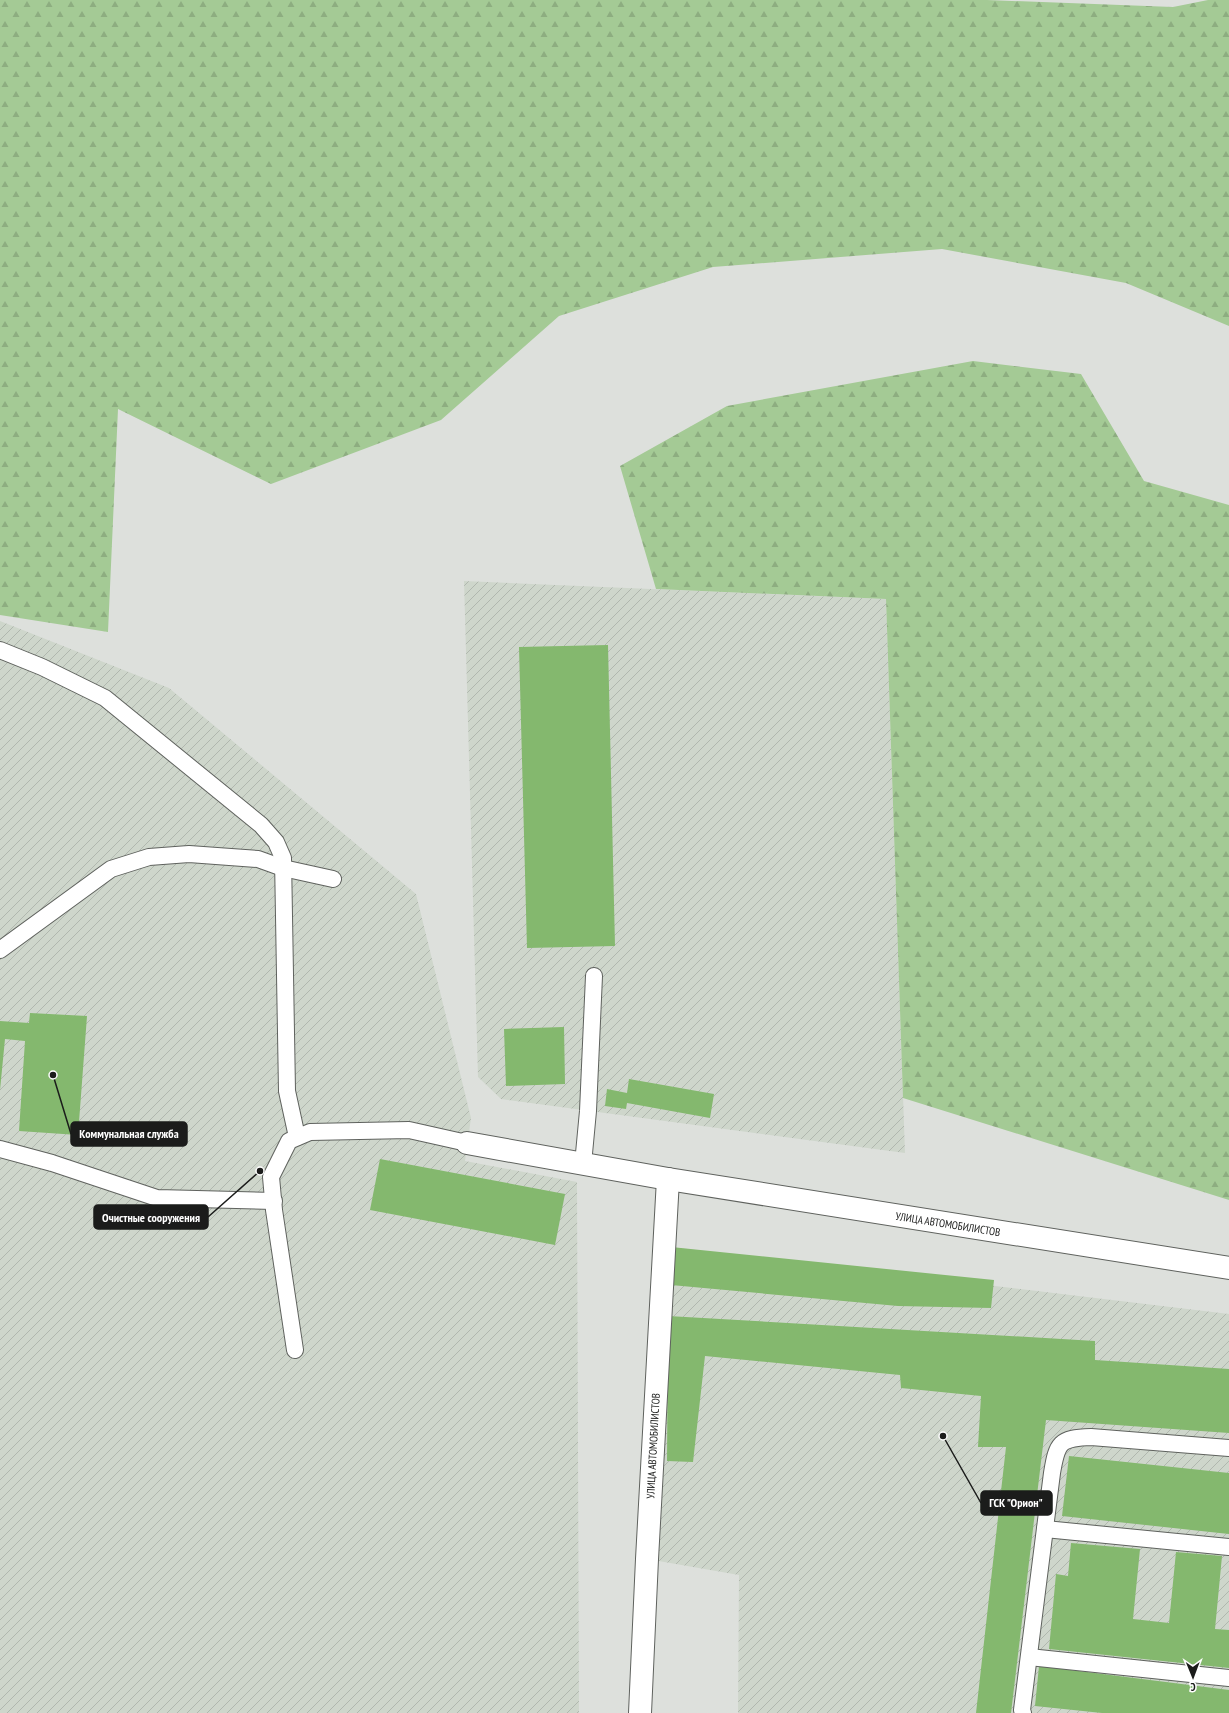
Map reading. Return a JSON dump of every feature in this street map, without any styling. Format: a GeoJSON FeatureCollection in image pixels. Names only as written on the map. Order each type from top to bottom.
{"type":"FeatureCollection","features":[{"type":"Feature","properties":{"kind":"street","name":"УЛИЦА АВТОМОБИЛИСТОВ"},"geometry":{"type":"LineString","coordinates":[[467,1144],[668,1179],[1229,1268]]}},
{"type":"Feature","properties":{"kind":"street","name":"УЛИЦА АВТОМОБИЛИСТОВ"},"geometry":{"type":"LineString","coordinates":[[640,1713],[647,1551],[668,1179]]}},
{"type":"Feature","properties":{"kind":"lane"},"geometry":{"type":"LineString","coordinates":[[0,650],[105,698],[261,825],[276,842],[283,858],[287,1091],[298,1137]]}},
{"type":"Feature","properties":{"kind":"lane"},"geometry":{"type":"LineString","coordinates":[[0,950],[111,869],[149,857],[189,854],[258,859],[283,868],[333,879]]}},
{"type":"Feature","properties":{"kind":"lane"},"geometry":{"type":"LineString","coordinates":[[583,1164],[588,1111],[594,976]]}},
{"type":"Feature","properties":{"kind":"lane"},"geometry":{"type":"LineString","coordinates":[[295,1350],[271,1177],[289,1141],[310,1132],[409,1130],[467,1144]]}},
{"type":"Feature","properties":{"kind":"lane"},"geometry":{"type":"LineString","coordinates":[[0,1149],[52,1163],[158,1198],[274,1201]]}},
{"type":"Feature","properties":{"kind":"lane"},"geometry":{"type":"LineString","coordinates":[[1023,1713],[1022,1710],[1055,1454],[1061,1444],[1074,1438],[1091,1437],[1229,1448]]}},
{"type":"Feature","properties":{"kind":"lane"},"geometry":{"type":"LineString","coordinates":[[1045,1529],[1229,1547]]}},
{"type":"Feature","properties":{"kind":"lane"},"geometry":{"type":"LineString","coordinates":[[1029,1657],[1229,1678]]}},
{"type":"Feature","properties":{"kind":"shaded area"},"geometry":{"type":"Polygon","coordinates":[[[464,581],[886,599],[905,1153],[501,1099],[478,1077],[464,581]]]}},
{"type":"Feature","properties":{"kind":"shaded area"},"geometry":{"type":"Polygon","coordinates":[[[0,621],[169,688],[416,894],[471,1118],[465,1161],[577,1182],[579,1713],[0,1713],[0,621]]]}},
{"type":"Feature","properties":{"kind":"shaded area"},"geometry":{"type":"Polygon","coordinates":[[[671,1247],[1229,1314],[1229,1713],[738,1713],[739,1575],[647,1559],[671,1247]]]}},
{"type":"Feature","properties":{"kind":"green space"},"geometry":{"type":"Polygon","coordinates":[[[0,0],[987,0],[1173,7],[1208,0],[1229,0],[1229,326],[1126,283],[942,249],[713,267],[559,316],[441,420],[271,484],[118,409],[108,632],[0,615],[0,0]]]}},
{"type":"Feature","properties":{"kind":"green space"},"geometry":{"type":"Polygon","coordinates":[[[973,361],[1081,374],[1144,481],[1229,505],[1229,1200],[903,1098],[886,599],[656,589],[620,466],[727,406],[973,361]]]}},
{"type":"Feature","properties":{"kind":"building"},"geometry":{"type":"Polygon","coordinates":[[[608,645],[615,946],[527,948],[519,647],[608,645]]]}},
{"type":"Feature","properties":{"kind":"building"},"geometry":{"type":"Polygon","coordinates":[[[30,1013],[87,1016],[78,1135],[19,1131],[25,1041],[5,1039],[0,1090],[0,1021],[29,1023],[30,1013]]]}},
{"type":"Feature","properties":{"kind":"building"},"geometry":{"type":"Polygon","coordinates":[[[564,1027],[565,1084],[506,1086],[504,1029],[564,1027]]]}},
{"type":"Feature","properties":{"kind":"building"},"geometry":{"type":"Polygon","coordinates":[[[629,1079],[714,1094],[710,1118],[627,1103],[626,1109],[605,1106],[607,1089],[627,1093],[629,1079]]]}},
{"type":"Feature","properties":{"kind":"building"},"geometry":{"type":"Polygon","coordinates":[[[380,1159],[565,1194],[555,1245],[370,1210],[380,1159]]]}},
{"type":"Feature","properties":{"kind":"building"},"geometry":{"type":"Polygon","coordinates":[[[671,1247],[994,1280],[991,1308],[898,1306],[671,1285],[671,1247]]]}},
{"type":"Feature","properties":{"kind":"building"},"geometry":{"type":"Polygon","coordinates":[[[668,1316],[1095,1341],[1095,1360],[1229,1369],[1229,1433],[1046,1420],[1011,1713],[976,1713],[1006,1447],[978,1447],[981,1396],[901,1388],[900,1375],[705,1356],[693,1462],[667,1461],[668,1316]]]}},
{"type":"Feature","properties":{"kind":"building"},"geometry":{"type":"Polygon","coordinates":[[[1069,1456],[1229,1473],[1229,1534],[1062,1516],[1069,1456]]]}},
{"type":"Feature","properties":{"kind":"building"},"geometry":{"type":"Polygon","coordinates":[[[1071,1543],[1140,1549],[1133,1619],[1169,1623],[1176,1552],[1222,1556],[1215,1629],[1229,1630],[1229,1668],[1049,1649],[1056,1574],[1068,1576],[1071,1543]]]}},
{"type":"Feature","properties":{"kind":"building"},"geometry":{"type":"Polygon","coordinates":[[[1039,1666],[1229,1690],[1229,1713],[1102,1713],[1035,1706],[1039,1666]]]}},
{"type":"Feature","properties":{"kind":"place","name":"Коммунальная служба"},"geometry":{"type":"Point","coordinates":[53,1075]}},
{"type":"Feature","properties":{"kind":"place","name":"Очистные сооружения"},"geometry":{"type":"Point","coordinates":[260,1171]}},
{"type":"Feature","properties":{"kind":"place","name":"ГСК \"Орион\""},"geometry":{"type":"Point","coordinates":[943,1436]}}]}
